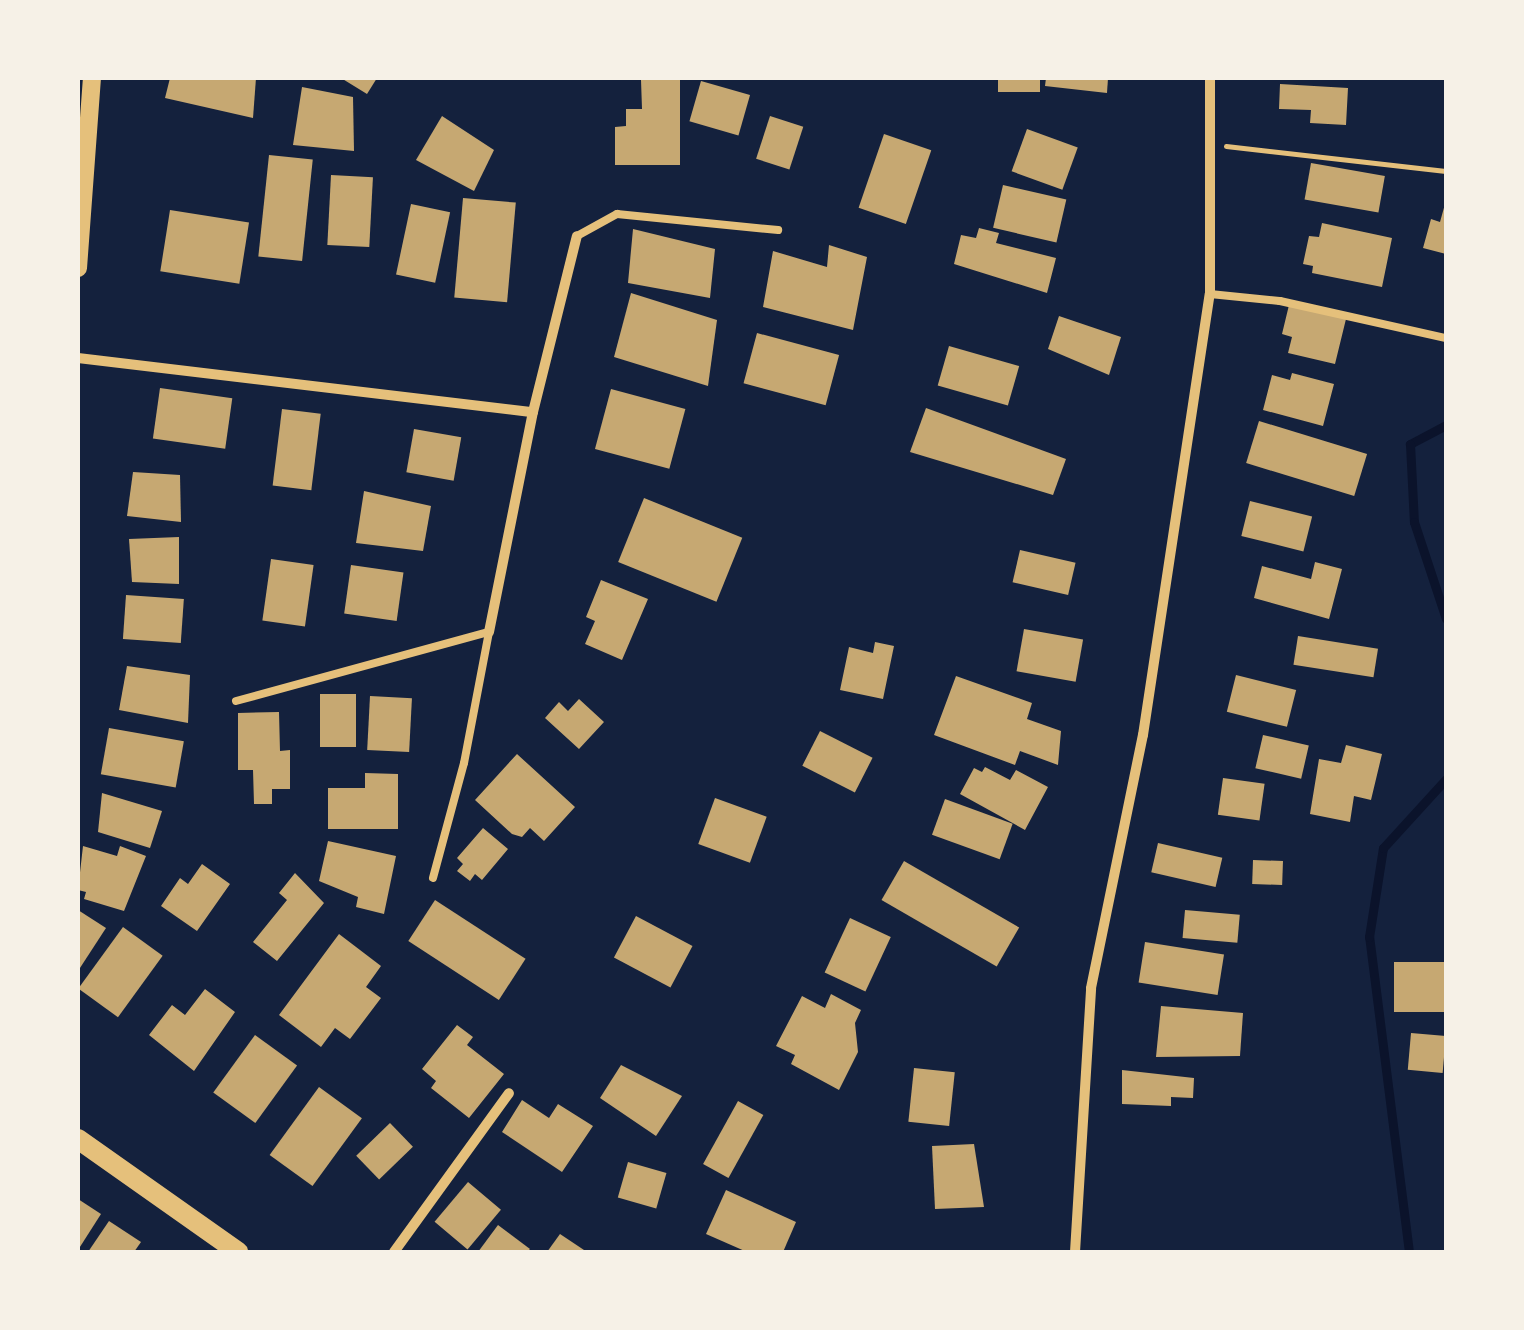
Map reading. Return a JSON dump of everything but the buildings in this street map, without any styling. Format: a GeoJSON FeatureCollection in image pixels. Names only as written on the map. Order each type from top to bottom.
{"type":"FeatureCollection","features":[{"type":"Feature","properties":{"kind":"main road"},"geometry":{"type":"LineString","coordinates":[[78,1138],[238,1252]]}},
{"type":"Feature","properties":{"kind":"street"},"geometry":{"type":"LineString","coordinates":[[78,268],[78,194],[92,78]]}},
{"type":"Feature","properties":{"kind":"street"},"geometry":{"type":"LineString","coordinates":[[1075,1252],[1091,988],[1143,735],[1210,294],[1210,78]]}},
{"type":"Feature","properties":{"kind":"street"},"geometry":{"type":"LineString","coordinates":[[489,632],[533,412],[577,236]]}},
{"type":"Feature","properties":{"kind":"street"},"geometry":{"type":"LineString","coordinates":[[78,358],[533,412]]}},
{"type":"Feature","properties":{"kind":"street"},"geometry":{"type":"LineString","coordinates":[[394,1252],[509,1093]]}},
{"type":"Feature","properties":{"kind":"lane"},"geometry":{"type":"LineString","coordinates":[[577,236],[617,214],[778,230]]}},
{"type":"Feature","properties":{"kind":"lane"},"geometry":{"type":"LineString","coordinates":[[1210,294],[1280,301],[1446,338]]}},
{"type":"Feature","properties":{"kind":"lane"},"geometry":{"type":"LineString","coordinates":[[236,701],[489,632],[464,763],[433,878]]}},
{"type":"Feature","properties":{"kind":"path"},"geometry":{"type":"LineString","coordinates":[[1212,144],[1446,171]]}},
{"type":"Feature","properties":{"kind":"waterway"},"geometry":{"type":"LineString","coordinates":[[1446,425],[1410,444],[1414,522],[1446,619]]}},
{"type":"Feature","properties":{"kind":"waterway"},"geometry":{"type":"LineString","coordinates":[[1409,1252],[1369,937],[1383,848],[1446,779]]}}]}
